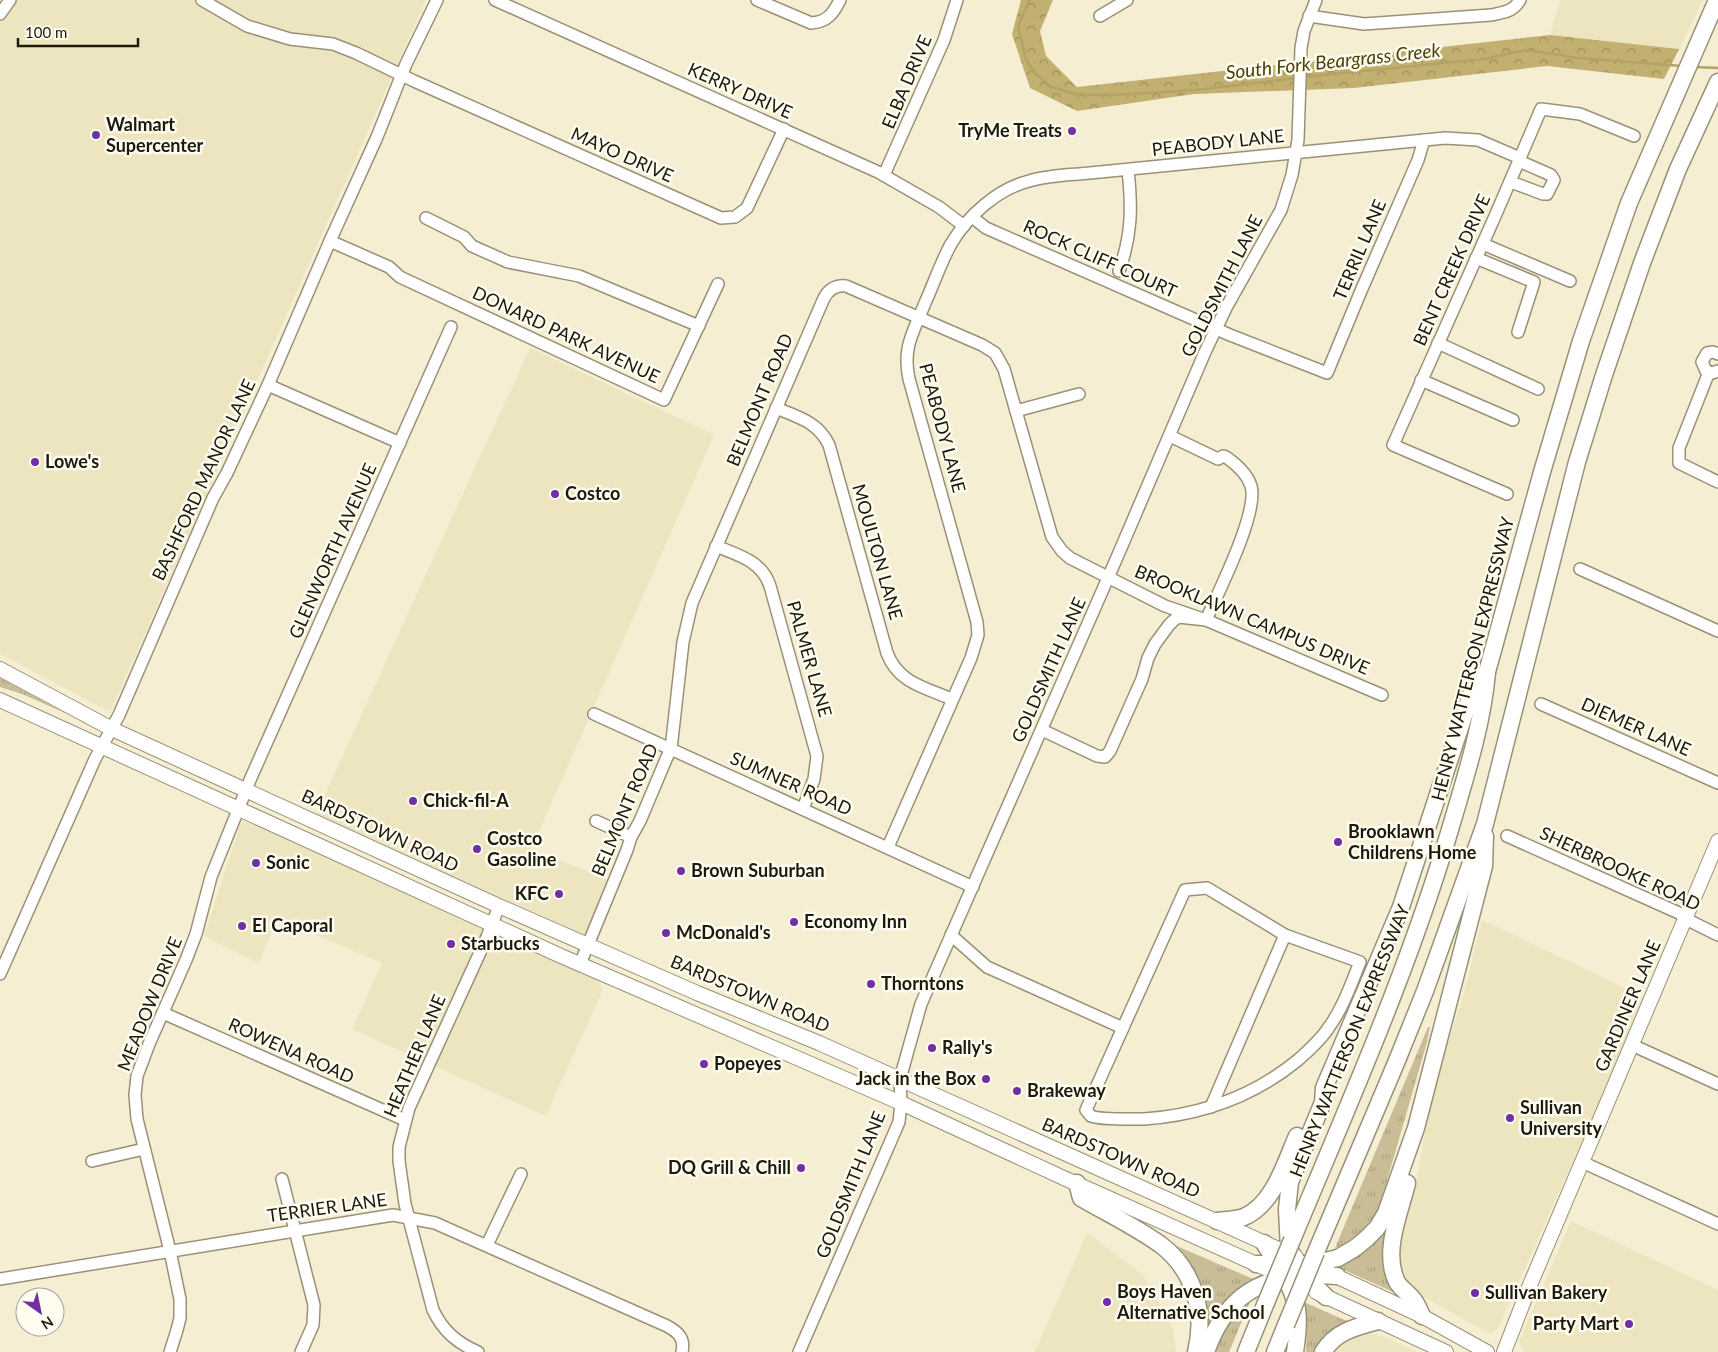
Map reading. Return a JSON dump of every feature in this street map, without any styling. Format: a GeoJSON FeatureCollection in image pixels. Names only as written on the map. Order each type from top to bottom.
{"type":"FeatureCollection","features":[{"type":"Feature","properties":{"kind":"highway","name":"HENRY WATTERSON EXPRESSWAY"},"geometry":{"type":"LineString","coordinates":[[1275,1352],[1286,1325],[1302,1259],[1376,1040],[1418,929],[1445,849],[1463,786],[1485,695],[1487,672],[1542,472],[1581,341],[1629,203],[1717,0]]}},
{"type":"Feature","properties":{"kind":"highway","name":"HENRY WATTERSON EXPRESSWAY"},"geometry":{"type":"LineString","coordinates":[[1246,1352],[1265,1306],[1302,1259],[1425,991],[1485,824],[1574,471],[1604,375],[1642,263],[1678,169],[1718,82]]}},
{"type":"Feature","properties":{"kind":"highway"},"geometry":{"type":"LineString","coordinates":[[1337,1276],[1302,1259],[1289,1250],[1287,1209],[1290,1182],[1323,1102],[1324,1088],[1401,907],[1474,686],[1487,672]]}},
{"type":"Feature","properties":{"kind":"highway"},"geometry":{"type":"LineString","coordinates":[[1206,1352],[1215,1328],[1225,1313],[1242,1296],[1302,1259],[1338,1258],[1355,1248],[1377,1228],[1386,1213],[1416,1128],[1484,866],[1485,824]]}},
{"type":"Feature","properties":{"kind":"highway"},"geometry":{"type":"LineString","coordinates":[[1216,1221],[1238,1219],[1262,1204],[1278,1178],[1314,1098],[1324,1088]]}},
{"type":"Feature","properties":{"kind":"highway"},"geometry":{"type":"LineString","coordinates":[[1416,1128],[1419,1137],[1392,1243],[1390,1258],[1398,1284],[1415,1302],[1422,1316]]}},
{"type":"Feature","properties":{"kind":"highway"},"geometry":{"type":"LineString","coordinates":[[1077,1183],[1081,1198],[1162,1246],[1181,1266],[1194,1288],[1198,1304],[1201,1324],[1196,1352]]}},
{"type":"Feature","properties":{"kind":"highway"},"geometry":{"type":"LineString","coordinates":[[1264,1243],[1282,1272],[1297,1309],[1296,1352]]}},
{"type":"Feature","properties":{"kind":"highway"},"geometry":{"type":"LineString","coordinates":[[1302,1259],[1326,1297]]}},
{"type":"Feature","properties":{"kind":"highway"},"geometry":{"type":"LineString","coordinates":[[1256,1264],[1282,1272]]}},
{"type":"Feature","properties":{"kind":"highway"},"geometry":{"type":"LineString","coordinates":[[1323,1352],[1333,1339],[1342,1332],[1378,1321]]}},
{"type":"Feature","properties":{"kind":"main road","name":"BARDSTOWN ROAD"},"geometry":{"type":"LineString","coordinates":[[0,669],[112,729],[499,906],[900,1079],[1302,1259]]}},
{"type":"Feature","properties":{"kind":"main road"},"geometry":{"type":"LineString","coordinates":[[0,700],[580,964],[901,1103],[1256,1264]]}},
{"type":"Feature","properties":{"kind":"main road","name":"GARDINER LANE"},"geometry":{"type":"LineString","coordinates":[[1504,1352],[1530,1285],[1718,841]]}},
{"type":"Feature","properties":{"kind":"main road"},"geometry":{"type":"LineString","coordinates":[[702,1018],[715,1000]]}},
{"type":"Feature","properties":{"kind":"main road"},"geometry":{"type":"LineString","coordinates":[[1282,1272],[1326,1297],[1446,1352]]}},
{"type":"Feature","properties":{"kind":"main road"},"geometry":{"type":"LineString","coordinates":[[1337,1276],[1422,1316],[1487,1352]]}},
{"type":"Feature","properties":{"kind":"street"},"geometry":{"type":"LineString","coordinates":[[0,14],[10,0]]}},
{"type":"Feature","properties":{"kind":"street","name":"MAYO DRIVE"},"geometry":{"type":"LineString","coordinates":[[202,0],[247,26],[290,38],[333,44],[721,218],[735,217],[747,208],[784,129]]}},
{"type":"Feature","properties":{"kind":"street","name":"BASHFORD MANOR LANE"},"geometry":{"type":"LineString","coordinates":[[0,974],[95,759],[112,729],[213,498],[227,473],[268,384],[377,137],[402,75],[437,0]]}},
{"type":"Feature","properties":{"kind":"street","name":"KERRY DRIVE"},"geometry":{"type":"LineString","coordinates":[[495,0],[884,175],[939,207],[964,226]]}},
{"type":"Feature","properties":{"kind":"street"},"geometry":{"type":"LineString","coordinates":[[757,0],[811,23],[828,19],[840,0]]}},
{"type":"Feature","properties":{"kind":"street","name":"ELBA DRIVE"},"geometry":{"type":"LineString","coordinates":[[884,175],[891,163],[944,40],[957,0]]}},
{"type":"Feature","properties":{"kind":"street"},"geometry":{"type":"LineString","coordinates":[[1100,16],[1127,0]]}},
{"type":"Feature","properties":{"kind":"street","name":"GOLDSMITH LANE"},"geometry":{"type":"LineString","coordinates":[[799,1352],[899,1122],[901,1103],[900,1079],[920,1004],[1042,730],[1216,329],[1281,210],[1292,176],[1296,152],[1300,64],[1304,31],[1316,0]]}},
{"type":"Feature","properties":{"kind":"street"},"geometry":{"type":"LineString","coordinates":[[1309,16],[1364,24],[1508,12],[1515,8],[1520,0]]}},
{"type":"Feature","properties":{"kind":"street","name":"BENT CREEK DRIVE"},"geometry":{"type":"LineString","coordinates":[[1507,494],[1392,445],[1483,244],[1541,109],[1580,114],[1634,136]]}},
{"type":"Feature","properties":{"kind":"street","name":"PEABODY LANE"},"geometry":{"type":"LineString","coordinates":[[888,847],[975,646],[978,629],[906,366],[907,348],[945,256],[954,240],[972,217],[992,199],[1010,188],[1031,180],[1444,138],[1478,140],[1551,175],[1554,180],[1547,194],[1510,182]]}},
{"type":"Feature","properties":{"kind":"street","name":"TERRIL LANE"},"geometry":{"type":"LineString","coordinates":[[1328,373],[1361,291],[1418,160],[1424,140]]}},
{"type":"Feature","properties":{"kind":"street"},"geometry":{"type":"LineString","coordinates":[[1119,271],[1126,253],[1130,229],[1131,209],[1128,170]]}},
{"type":"Feature","properties":{"kind":"street","name":"ROCK CLIFF COURT"},"geometry":{"type":"LineString","coordinates":[[972,217],[986,228],[1216,329],[1270,352],[1328,373]]}},
{"type":"Feature","properties":{"kind":"street"},"geometry":{"type":"LineString","coordinates":[[426,218],[464,237],[472,246],[508,262],[579,276],[699,326],[718,284]]}},
{"type":"Feature","properties":{"kind":"street","name":"DONARD PARK AVENUE"},"geometry":{"type":"LineString","coordinates":[[330,241],[388,267],[400,277],[664,400],[699,326]]}},
{"type":"Feature","properties":{"kind":"street"},"geometry":{"type":"LineString","coordinates":[[1483,244],[1570,281]]}},
{"type":"Feature","properties":{"kind":"street"},"geometry":{"type":"LineString","coordinates":[[1476,258],[1534,282],[1518,332]]}},
{"type":"Feature","properties":{"kind":"street","name":"BELMONT ROAD"},"geometry":{"type":"LineString","coordinates":[[580,964],[628,850],[631,837],[640,821],[671,749],[683,642],[688,618],[716,546],[828,291],[833,288],[846,286],[982,345],[994,353],[1004,368],[1052,537],[1062,551],[1070,558],[1109,577]]}},
{"type":"Feature","properties":{"kind":"street","name":"GLENWORTH AVENUE"},"geometry":{"type":"LineString","coordinates":[[246,790],[451,327]]}},
{"type":"Feature","properties":{"kind":"street"},"geometry":{"type":"LineString","coordinates":[[1438,343],[1538,389]]}},
{"type":"Feature","properties":{"kind":"street"},"geometry":{"type":"LineString","coordinates":[[1718,354],[1710,352],[1703,359],[1702,365],[1714,372],[1679,448],[1678,460],[1683,466],[1718,482]]}},
{"type":"Feature","properties":{"kind":"street"},"geometry":{"type":"LineString","coordinates":[[1421,380],[1513,420]]}},
{"type":"Feature","properties":{"kind":"street"},"geometry":{"type":"LineString","coordinates":[[268,384],[400,443]]}},
{"type":"Feature","properties":{"kind":"street"},"geometry":{"type":"LineString","coordinates":[[1016,411],[1079,394]]}},
{"type":"Feature","properties":{"kind":"street","name":"MOULTON LANE"},"geometry":{"type":"LineString","coordinates":[[776,408],[808,421],[818,428],[827,439],[887,653],[893,666],[909,681],[952,699]]}},
{"type":"Feature","properties":{"kind":"street"},"geometry":{"type":"LineString","coordinates":[[1042,730],[1097,756],[1104,756],[1110,751],[1142,679],[1148,658],[1155,644],[1169,625],[1179,617],[1206,620],[1245,528],[1252,503],[1251,485],[1242,470],[1226,457],[1218,458],[1170,436]]}},
{"type":"Feature","properties":{"kind":"street","name":"PALMER LANE"},"geometry":{"type":"LineString","coordinates":[[716,546],[758,566],[764,572],[770,586],[816,748],[817,764],[814,779],[803,809]]}},
{"type":"Feature","properties":{"kind":"street"},"geometry":{"type":"LineString","coordinates":[[1580,569],[1718,631]]}},
{"type":"Feature","properties":{"kind":"street","name":"BROOKLAWN CAMPUS DRIVE"},"geometry":{"type":"LineString","coordinates":[[1109,577],[1165,606],[1206,620],[1382,695]]}},
{"type":"Feature","properties":{"kind":"street","name":"DIEMER LANE"},"geometry":{"type":"LineString","coordinates":[[1540,704],[1718,783]]}},
{"type":"Feature","properties":{"kind":"street","name":"SUMNER ROAD"},"geometry":{"type":"LineString","coordinates":[[594,714],[973,887]]}},
{"type":"Feature","properties":{"kind":"street","name":"MEADOW DRIVE"},"geometry":{"type":"LineString","coordinates":[[170,1352],[178,1330],[180,1298],[135,1108],[136,1086],[140,1066],[196,934],[211,877],[240,809],[246,790]]}},
{"type":"Feature","properties":{"kind":"street"},"geometry":{"type":"LineString","coordinates":[[596,821],[631,837]]}},
{"type":"Feature","properties":{"kind":"street","name":"SHERBROOKE ROAD"},"geometry":{"type":"LineString","coordinates":[[1507,836],[1679,913],[1718,935]]}},
{"type":"Feature","properties":{"kind":"street"},"geometry":{"type":"LineString","coordinates":[[1207,888],[1285,934],[1360,962],[1330,1027],[1305,1054],[1273,1078],[1233,1099],[1212,1107],[1181,1115],[1159,1118],[1136,1119],[1092,1116],[1086,1110],[1123,1028],[1185,890],[1207,888]]}},
{"type":"Feature","properties":{"kind":"street","name":"HEATHER LANE"},"geometry":{"type":"LineString","coordinates":[[478,1352],[455,1339],[437,1318],[428,1292],[410,1217],[405,1204],[398,1161],[405,1120],[432,1054],[499,906]]}},
{"type":"Feature","properties":{"kind":"street"},"geometry":{"type":"LineString","coordinates":[[1212,1107],[1285,934]]}},
{"type":"Feature","properties":{"kind":"street"},"geometry":{"type":"LineString","coordinates":[[951,935],[987,967],[1123,1028]]}},
{"type":"Feature","properties":{"kind":"street","name":"ROWENA ROAD"},"geometry":{"type":"LineString","coordinates":[[163,1013],[405,1120]]}},
{"type":"Feature","properties":{"kind":"street"},"geometry":{"type":"LineString","coordinates":[[1632,1046],[1718,1084]]}},
{"type":"Feature","properties":{"kind":"street"},"geometry":{"type":"LineString","coordinates":[[92,1161],[144,1149]]}},
{"type":"Feature","properties":{"kind":"street"},"geometry":{"type":"LineString","coordinates":[[1582,1162],[1718,1224]]}},
{"type":"Feature","properties":{"kind":"street"},"geometry":{"type":"LineString","coordinates":[[488,1245],[520,1174]]}},
{"type":"Feature","properties":{"kind":"street"},"geometry":{"type":"LineString","coordinates":[[282,1179],[314,1311],[313,1325],[301,1352]]}},
{"type":"Feature","properties":{"kind":"street","name":"TERRIER LANE"},"geometry":{"type":"LineString","coordinates":[[0,1279],[393,1214],[435,1223],[673,1329],[682,1338],[682,1352]]}},
{"type":"Feature","properties":{"kind":"shaded area"},"geometry":{"type":"Polygon","coordinates":[[[17,0],[426,0],[110,712],[0,654],[0,22],[17,0]]]}},
{"type":"Feature","properties":{"kind":"shaded area"},"geometry":{"type":"Polygon","coordinates":[[[1560,0],[1703,0],[1679,49],[1550,35],[1560,0]]]}},
{"type":"Feature","properties":{"kind":"shaded area"},"geometry":{"type":"Polygon","coordinates":[[[530,348],[714,435],[531,849],[609,880],[585,935],[316,814],[530,348]]]}},
{"type":"Feature","properties":{"kind":"shaded area"},"geometry":{"type":"Polygon","coordinates":[[[247,822],[599,981],[603,989],[546,1116],[352,1029],[382,963],[277,918],[259,963],[204,936],[241,823],[247,822]]]}},
{"type":"Feature","properties":{"kind":"shaded area","name":"Sullivan University"},"geometry":{"type":"Polygon","coordinates":[[[1482,920],[1646,998],[1498,1328],[1490,1334],[1415,1292],[1401,1279],[1395,1257],[1414,1192],[1434,1087],[1463,997],[1482,920]]]}},
{"type":"Feature","properties":{"kind":"shaded area"},"geometry":{"type":"Polygon","coordinates":[[[1571,1221],[1718,1290],[1718,1352],[1524,1352],[1519,1342],[1571,1221]]]}},
{"type":"Feature","properties":{"kind":"shaded area","name":"Boys Haven Alternative School"},"geometry":{"type":"Polygon","coordinates":[[[1087,1233],[1144,1276],[1173,1329],[1176,1352],[1035,1352],[1087,1233]]]}},
{"type":"Feature","properties":{"kind":"shaded area"},"geometry":{"type":"Polygon","coordinates":[[[1368,1333],[1385,1337],[1416,1352],[1332,1352],[1339,1344],[1351,1337],[1368,1333]]]}},
{"type":"Feature","properties":{"kind":"green space"},"geometry":{"type":"Polygon","coordinates":[[[1021,0],[1053,0],[1040,31],[1046,56],[1077,87],[1550,35],[1679,49],[1664,79],[1547,66],[1354,88],[1194,94],[1077,111],[1030,88],[1012,34],[1021,0]]]}},
{"type":"Feature","properties":{"kind":"green space"},"geometry":{"type":"Polygon","coordinates":[[[0,678],[65,713],[22,694],[0,687],[0,678]]]}},
{"type":"Feature","properties":{"kind":"green space"},"geometry":{"type":"Polygon","coordinates":[[[1428,1027],[1430,1027],[1427,1042],[1380,1205],[1361,1231],[1335,1248],[1428,1027]]]}},
{"type":"Feature","properties":{"kind":"green space"},"geometry":{"type":"Polygon","coordinates":[[[1386,1225],[1388,1244],[1402,1296],[1335,1266],[1386,1225]]]}},
{"type":"Feature","properties":{"kind":"green space"},"geometry":{"type":"Polygon","coordinates":[[[1158,1238],[1258,1281],[1205,1338],[1203,1310],[1158,1238]]]}},
{"type":"Feature","properties":{"kind":"green space"},"geometry":{"type":"Polygon","coordinates":[[[1250,1302],[1229,1352],[1216,1352],[1224,1330],[1232,1317],[1250,1302]]]}},
{"type":"Feature","properties":{"kind":"green space"},"geometry":{"type":"Polygon","coordinates":[[[1304,1302],[1349,1322],[1317,1352],[1306,1352],[1307,1328],[1304,1302]]]}},
{"type":"Feature","properties":{"kind":"waterway","name":"South Fork Beargrass Creek"},"geometry":{"type":"LineString","coordinates":[[1029,0],[1018,27],[1026,59],[1035,73],[1051,87],[1079,95],[1113,95],[1194,90],[1297,78]]}},
{"type":"Feature","properties":{"kind":"waterway","name":"South Fork Beargrass Creek"},"geometry":{"type":"LineString","coordinates":[[1303,77],[1484,59],[1526,50],[1579,58],[1682,66]]}},
{"type":"Feature","properties":{"kind":"waterway","name":"South Fork Beargrass Creek"},"geometry":{"type":"LineString","coordinates":[[1695,67],[1718,68]]}},
{"type":"Feature","properties":{"kind":"place","name":"TryMe Treats"},"geometry":{"type":"Point","coordinates":[1072,131]}},
{"type":"Feature","properties":{"kind":"place","name":"Walmart Supercenter"},"geometry":{"type":"Point","coordinates":[96,135]}},
{"type":"Feature","properties":{"kind":"place","name":"Lowe's"},"geometry":{"type":"Point","coordinates":[35,462]}},
{"type":"Feature","properties":{"kind":"place","name":"Costco"},"geometry":{"type":"Point","coordinates":[555,494]}},
{"type":"Feature","properties":{"kind":"place","name":"Chick-fil-A"},"geometry":{"type":"Point","coordinates":[413,801]}},
{"type":"Feature","properties":{"kind":"place","name":"Brooklawn Childrens Home"},"geometry":{"type":"Point","coordinates":[1338,842]}},
{"type":"Feature","properties":{"kind":"place","name":"Costco Gasoline"},"geometry":{"type":"Point","coordinates":[477,849]}},
{"type":"Feature","properties":{"kind":"place","name":"Sonic"},"geometry":{"type":"Point","coordinates":[256,863]}},
{"type":"Feature","properties":{"kind":"place","name":"Brown Suburban"},"geometry":{"type":"Point","coordinates":[681,871]}},
{"type":"Feature","properties":{"kind":"place","name":"KFC"},"geometry":{"type":"Point","coordinates":[559,894]}},
{"type":"Feature","properties":{"kind":"place","name":"Economy Inn"},"geometry":{"type":"Point","coordinates":[794,922]}},
{"type":"Feature","properties":{"kind":"place","name":"El Caporal"},"geometry":{"type":"Point","coordinates":[242,926]}},
{"type":"Feature","properties":{"kind":"place","name":"McDonald's"},"geometry":{"type":"Point","coordinates":[666,933]}},
{"type":"Feature","properties":{"kind":"place","name":"Starbucks"},"geometry":{"type":"Point","coordinates":[451,944]}},
{"type":"Feature","properties":{"kind":"place","name":"Thorntons"},"geometry":{"type":"Point","coordinates":[871,984]}},
{"type":"Feature","properties":{"kind":"place","name":"Rally's"},"geometry":{"type":"Point","coordinates":[932,1048]}},
{"type":"Feature","properties":{"kind":"place","name":"Popeyes"},"geometry":{"type":"Point","coordinates":[704,1064]}},
{"type":"Feature","properties":{"kind":"place","name":"Jack in the Box"},"geometry":{"type":"Point","coordinates":[986,1079]}},
{"type":"Feature","properties":{"kind":"place","name":"Brakeway"},"geometry":{"type":"Point","coordinates":[1017,1091]}},
{"type":"Feature","properties":{"kind":"place","name":"Sullivan University"},"geometry":{"type":"Point","coordinates":[1510,1118]}},
{"type":"Feature","properties":{"kind":"place","name":"DQ Grill & Chill"},"geometry":{"type":"Point","coordinates":[801,1168]}},
{"type":"Feature","properties":{"kind":"place","name":"Sullivan Bakery"},"geometry":{"type":"Point","coordinates":[1475,1293]}},
{"type":"Feature","properties":{"kind":"place","name":"Boys Haven Alternative School"},"geometry":{"type":"Point","coordinates":[1107,1302]}},
{"type":"Feature","properties":{"kind":"place","name":"Party Mart"},"geometry":{"type":"Point","coordinates":[1629,1324]}}]}
